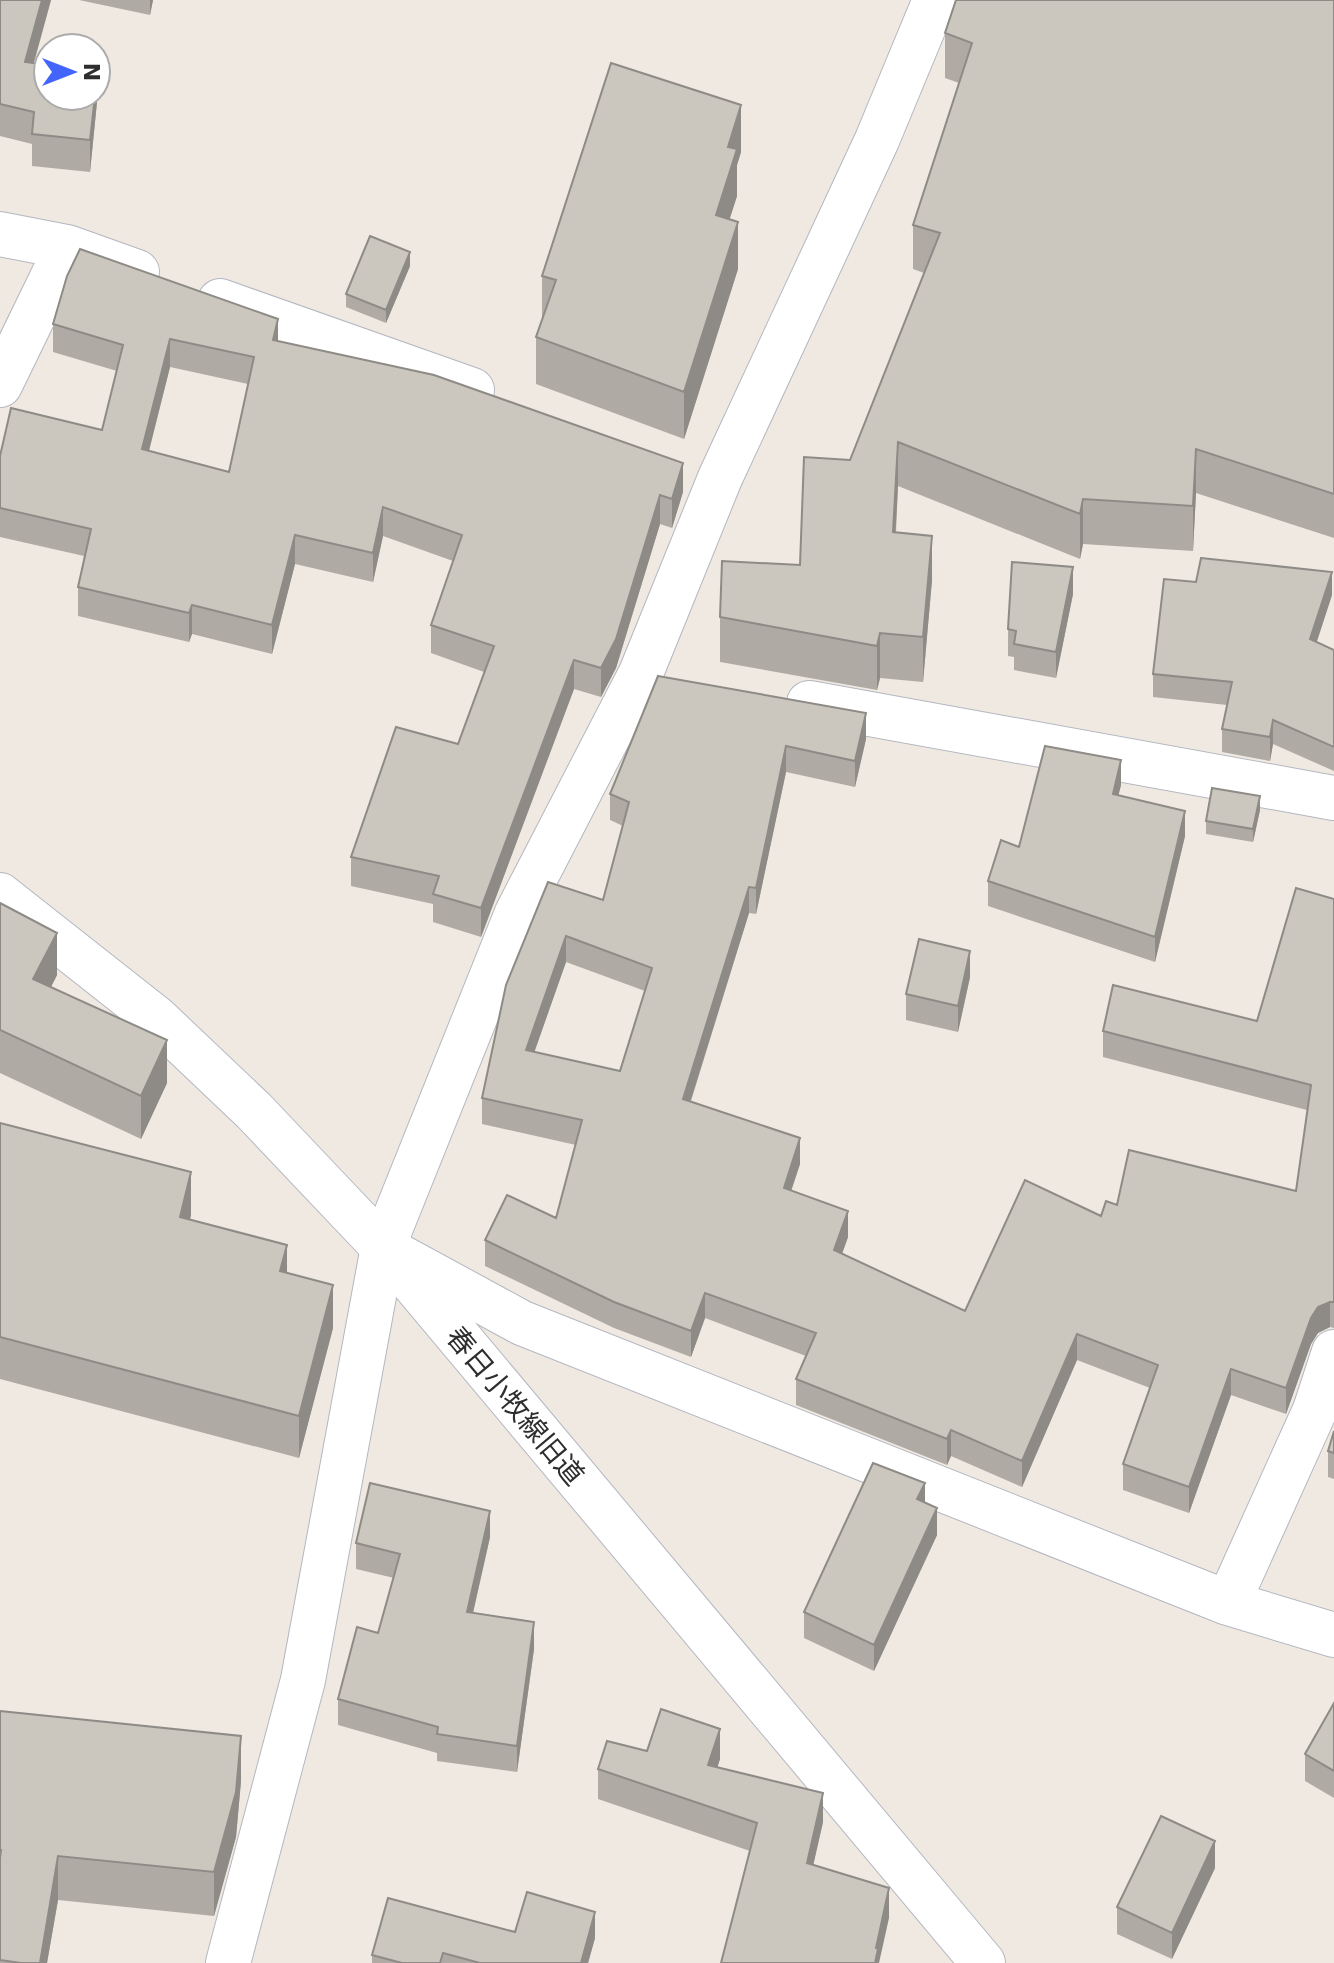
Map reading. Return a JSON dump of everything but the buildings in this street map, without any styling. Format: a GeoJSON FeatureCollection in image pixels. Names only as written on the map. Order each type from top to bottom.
{"type":"FeatureCollection","features":[{"type":"Feature","properties":{"kind":"street"},"geometry":{"type":"LineString","coordinates":[[228,1963],[303,1680],[383,1247],[517,913],[641,673],[720,478],[877,140],[935,0]]}},
{"type":"Feature","properties":{"kind":"street"},"geometry":{"type":"LineString","coordinates":[[0,234],[67,247],[512,404]]}},
{"type":"Feature","properties":{"kind":"street"},"geometry":{"type":"LineString","coordinates":[[0,385],[67,247]]}},
{"type":"Feature","properties":{"kind":"street"},"geometry":{"type":"LineString","coordinates":[[675,462],[720,478]]}},
{"type":"Feature","properties":{"kind":"street"},"geometry":{"type":"LineString","coordinates":[[641,673],[687,681]]}},
{"type":"Feature","properties":{"kind":"street"},"geometry":{"type":"LineString","coordinates":[[764,695],[1334,798]]}},
{"type":"Feature","properties":{"kind":"street","name":"春日小牧線旧道"},"geometry":{"type":"LineString","coordinates":[[0,895],[156,1018],[254,1111],[383,1247],[983,1963]]}},
{"type":"Feature","properties":{"kind":"street"},"geometry":{"type":"LineString","coordinates":[[383,1247],[522,1323],[1228,1603],[1334,1635]]}},
{"type":"Feature","properties":{"kind":"street"},"geometry":{"type":"LineString","coordinates":[[1228,1603],[1315,1410],[1334,1352]]}}]}
